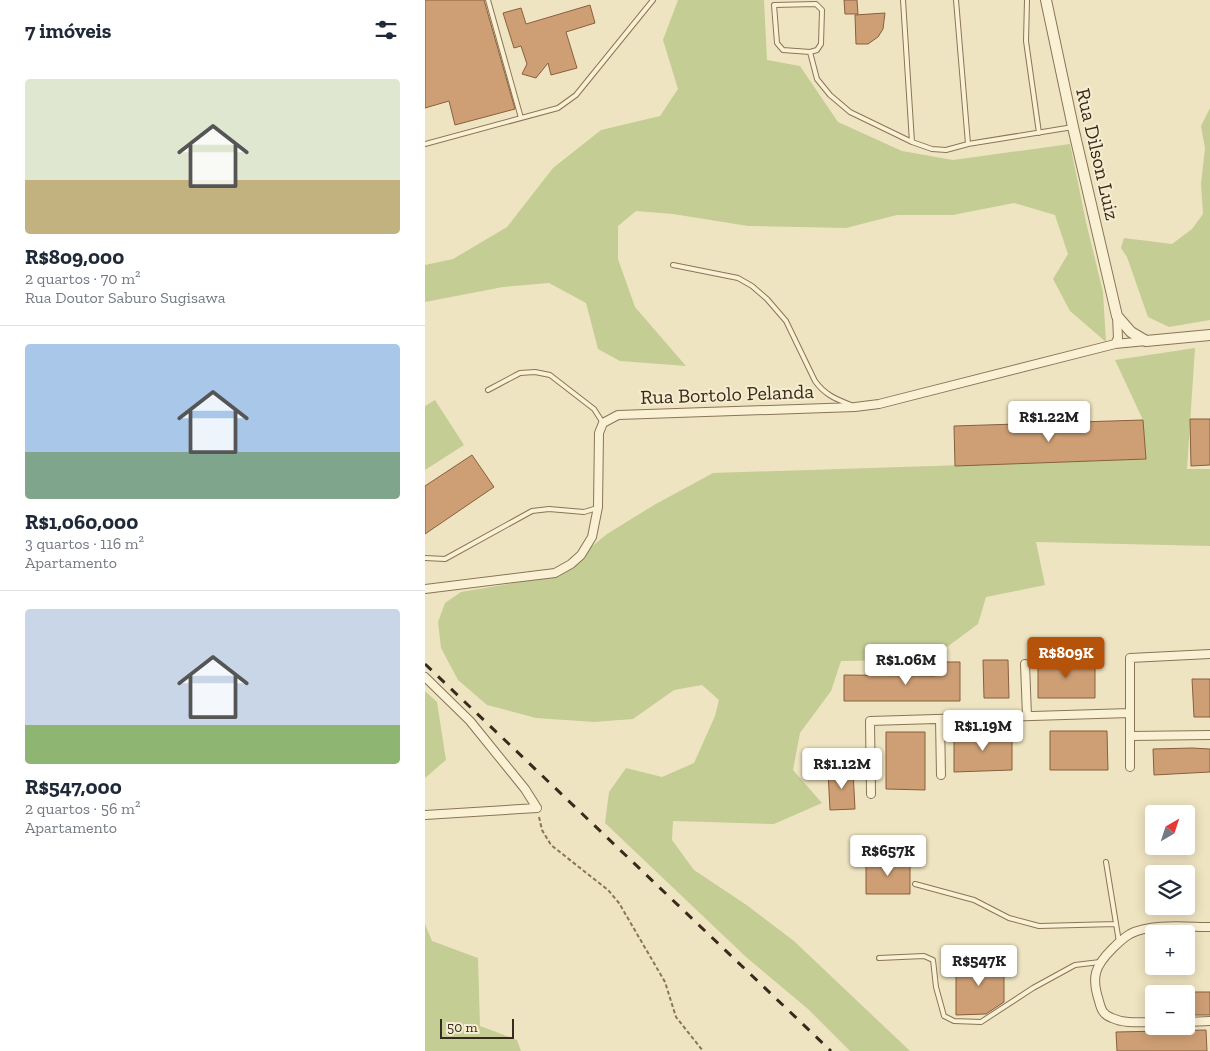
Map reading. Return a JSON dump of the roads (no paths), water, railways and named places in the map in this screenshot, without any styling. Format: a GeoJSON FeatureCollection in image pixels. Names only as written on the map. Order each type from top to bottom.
{"type":"FeatureCollection","features":[{"type":"Feature","properties":{"kind":"street","name":"Rua Dilson Luiz"},"geometry":{"type":"LineString","coordinates":[[1046,0],[1117,316]]}},
{"type":"Feature","properties":{"kind":"street"},"geometry":{"type":"LineString","coordinates":[[1117,316],[1131,332],[1146,341]]}},
{"type":"Feature","properties":{"kind":"street"},"geometry":{"type":"LineString","coordinates":[[1115,344],[1119,329],[1117,316]]}},
{"type":"Feature","properties":{"kind":"street","name":"Rua Bortolo Pelanda"},"geometry":{"type":"LineString","coordinates":[[603,424],[618,415],[855,407],[879,404],[1115,344],[1210,335]]}},
{"type":"Feature","properties":{"kind":"street"},"geometry":{"type":"LineString","coordinates":[[425,589],[555,572],[571,564],[581,555],[592,537],[598,508],[599,433],[603,424]]}},
{"type":"Feature","properties":{"kind":"street"},"geometry":{"type":"LineString","coordinates":[[1130,767],[1130,658],[1210,654]]}},
{"type":"Feature","properties":{"kind":"street"},"geometry":{"type":"LineString","coordinates":[[1025,664],[1027,716]]}},
{"type":"Feature","properties":{"kind":"street"},"geometry":{"type":"LineString","coordinates":[[425,677],[470,721],[525,789],[537,808],[425,815]]}},
{"type":"Feature","properties":{"kind":"street"},"geometry":{"type":"LineString","coordinates":[[871,794],[869,721],[1130,713]]}},
{"type":"Feature","properties":{"kind":"street"},"geometry":{"type":"LineString","coordinates":[[940,719],[941,775]]}},
{"type":"Feature","properties":{"kind":"street"},"geometry":{"type":"LineString","coordinates":[[1130,736],[1210,735]]}},
{"type":"Feature","properties":{"kind":"street"},"geometry":{"type":"LineString","coordinates":[[1145,1022],[1127,1022],[1111,1018],[1102,1011],[1096,994],[1094,977],[1100,962],[1119,942],[1131,934],[1151,928],[1210,926]]}},
{"type":"Feature","properties":{"kind":"street"},"geometry":{"type":"LineString","coordinates":[[1195,1022],[1210,1021]]}},
{"type":"Feature","properties":{"kind":"lane"},"geometry":{"type":"LineString","coordinates":[[488,0],[521,118]]}},
{"type":"Feature","properties":{"kind":"lane"},"geometry":{"type":"LineString","coordinates":[[425,144],[558,108],[577,95],[652,0]]}},
{"type":"Feature","properties":{"kind":"lane"},"geometry":{"type":"LineString","coordinates":[[903,0],[912,142]]}},
{"type":"Feature","properties":{"kind":"lane"},"geometry":{"type":"LineString","coordinates":[[956,0],[968,144]]}},
{"type":"Feature","properties":{"kind":"lane"},"geometry":{"type":"LineString","coordinates":[[1027,0],[1026,42],[1039,132]]}},
{"type":"Feature","properties":{"kind":"lane"},"geometry":{"type":"LineString","coordinates":[[774,2],[817,4],[822,10],[821,44],[817,50],[810,52],[783,50],[779,47],[777,43],[774,2]]}},
{"type":"Feature","properties":{"kind":"lane"},"geometry":{"type":"LineString","coordinates":[[810,52],[817,79],[830,95],[850,112],[912,142],[932,149],[946,150],[968,144],[1073,127]]}},
{"type":"Feature","properties":{"kind":"lane"},"geometry":{"type":"LineString","coordinates":[[673,265],[738,278],[752,286],[786,320],[815,382],[821,390],[829,396],[855,407]]}},
{"type":"Feature","properties":{"kind":"lane"},"geometry":{"type":"LineString","coordinates":[[487,390],[520,373],[535,372],[550,375],[594,409],[603,424]]}},
{"type":"Feature","properties":{"kind":"lane"},"geometry":{"type":"LineString","coordinates":[[425,558],[445,559],[532,511],[549,509],[584,512],[598,508]]}},
{"type":"Feature","properties":{"kind":"lane"},"geometry":{"type":"LineString","coordinates":[[1106,862],[1119,942]]}},
{"type":"Feature","properties":{"kind":"lane"},"geometry":{"type":"LineString","coordinates":[[915,884],[974,900],[1009,918],[1039,926],[1116,924]]}},
{"type":"Feature","properties":{"kind":"lane"},"geometry":{"type":"LineString","coordinates":[[879,958],[924,956],[933,960],[936,987],[944,1016],[954,1021],[981,1022],[1033,988],[1075,965],[1100,962]]}},
{"type":"Feature","properties":{"kind":"railway"},"geometry":{"type":"LineString","coordinates":[[425,664],[831,1051]]}}]}
